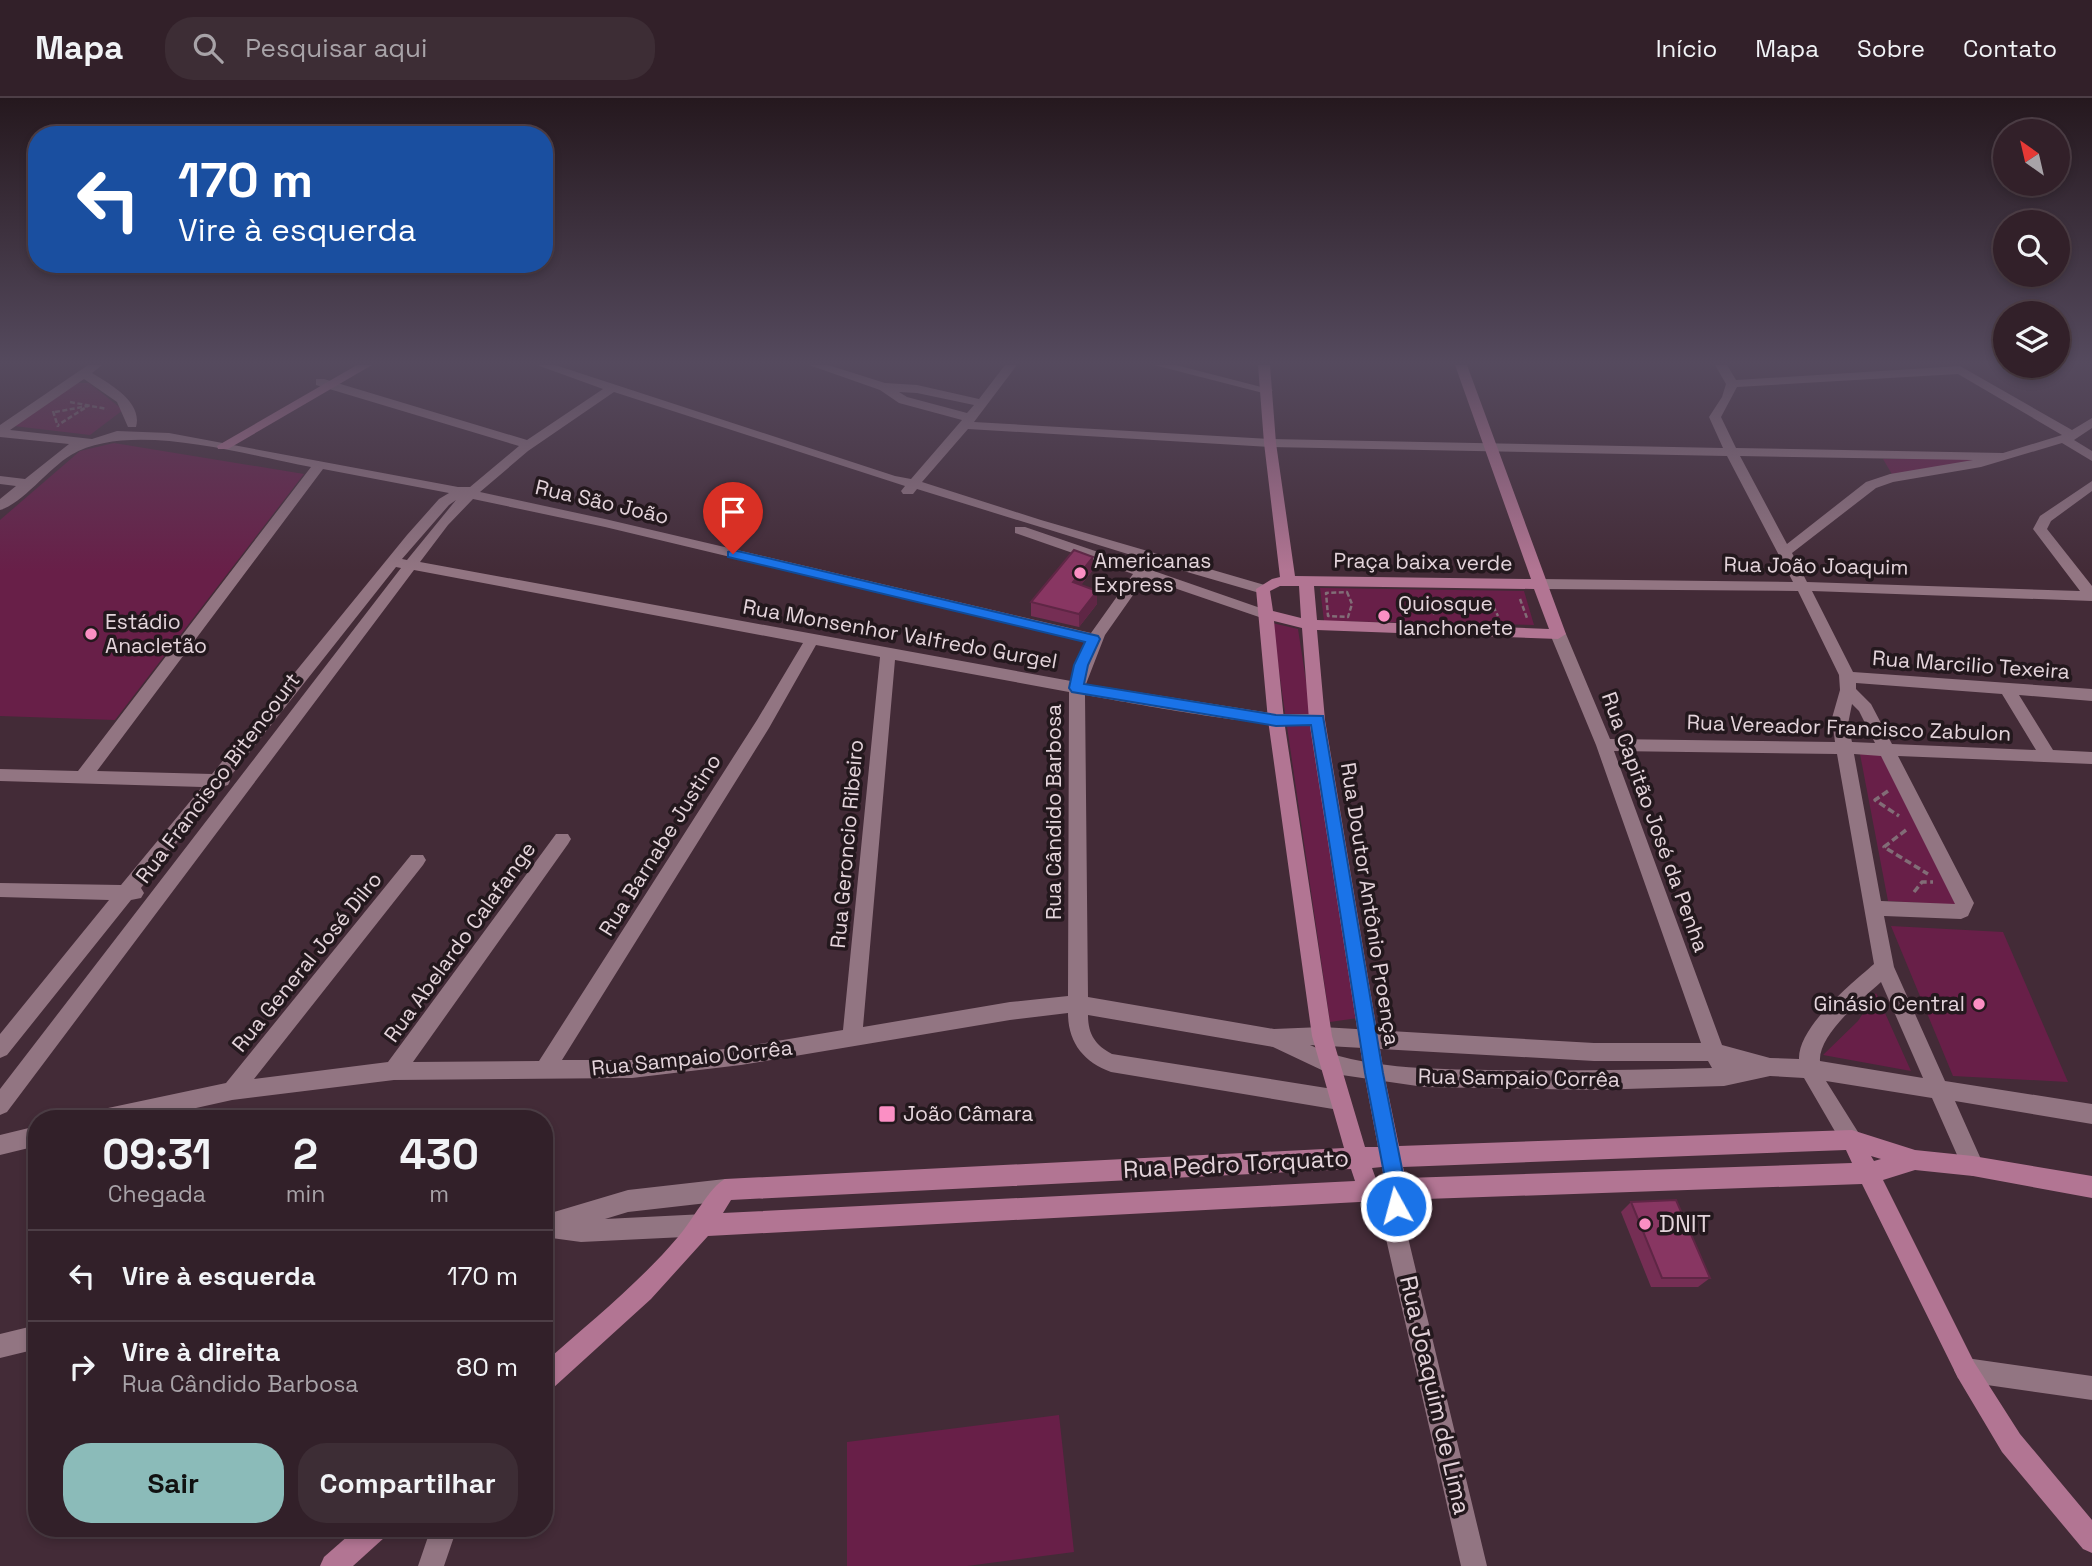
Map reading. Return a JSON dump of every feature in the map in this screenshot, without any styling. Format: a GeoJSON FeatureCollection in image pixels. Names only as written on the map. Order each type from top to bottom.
{"type":"FeatureCollection","features":[{"type":"Feature","properties":{"kind":"main road"},"geometry":{"type":"LineString","coordinates":[[216,445],[237,434]]}},
{"type":"Feature","properties":{"kind":"main road"},"geometry":{"type":"LineString","coordinates":[[1269,434],[1288,581]]}},
{"type":"Feature","properties":{"kind":"main road","name":"Rua Capitão José da Penha"},"geometry":{"type":"LineString","coordinates":[[1485,434],[1559,634]]}},
{"type":"Feature","properties":{"kind":"main road","name":"Praça baixa verde"},"geometry":{"type":"LineString","coordinates":[[1263,589],[1288,581],[1539,584]]}},
{"type":"Feature","properties":{"kind":"main road","name":"Praça baixa verde"},"geometry":{"type":"LineString","coordinates":[[1306,581],[1309,625]]}},
{"type":"Feature","properties":{"kind":"main road"},"geometry":{"type":"LineString","coordinates":[[1263,589],[1276,720],[1322,1036],[1328,1065],[1370,1191]]}},
{"type":"Feature","properties":{"kind":"main road"},"geometry":{"type":"LineString","coordinates":[[1265,614],[1309,625],[1559,634]]}},
{"type":"Feature","properties":{"kind":"main road","name":"Rua Doutor Antônio Proença"},"geometry":{"type":"LineString","coordinates":[[1309,625],[1317,720],[1374,1073],[1396,1189]]}},
{"type":"Feature","properties":{"kind":"main road"},"geometry":{"type":"LineString","coordinates":[[1852,1140],[1966,1370],[2011,1443],[2092,1540]]}},
{"type":"Feature","properties":{"kind":"main road","name":"Rua Pedro Torquato"},"geometry":{"type":"LineString","coordinates":[[725,1190],[1357,1158],[1852,1140],[1915,1160],[1973,1166],[2092,1186]]}},
{"type":"Feature","properties":{"kind":"main road"},"geometry":{"type":"LineString","coordinates":[[1694,1147],[1706,1178]]}},
{"type":"Feature","properties":{"kind":"main road"},"geometry":{"type":"LineString","coordinates":[[1552,1152],[1562,1184]]}},
{"type":"Feature","properties":{"kind":"main road","name":"Rua Pedro Torquato"},"geometry":{"type":"LineString","coordinates":[[705,1225],[1396,1189],[1870,1173],[1915,1160]]}},
{"type":"Feature","properties":{"kind":"main road"},"geometry":{"type":"LineString","coordinates":[[553,1370],[676,1260],[705,1225],[725,1190]]}},
{"type":"Feature","properties":{"kind":"main road"},"geometry":{"type":"LineString","coordinates":[[344,1563],[368,1537]]}},
{"type":"Feature","properties":{"kind":"street"},"geometry":{"type":"LineString","coordinates":[[10,434],[81,444],[117,435],[169,437]]}},
{"type":"Feature","properties":{"kind":"street"},"geometry":{"type":"LineString","coordinates":[[0,506],[81,444],[108,434]]}},
{"type":"Feature","properties":{"kind":"street"},"geometry":{"type":"LineString","coordinates":[[163,434],[169,437]]}},
{"type":"Feature","properties":{"kind":"street"},"geometry":{"type":"LineString","coordinates":[[491,434],[526,444]]}},
{"type":"Feature","properties":{"kind":"street","name":"Rua Francisco Bitencourt"},"geometry":{"type":"LineString","coordinates":[[0,1105],[243,782],[402,563],[430,516],[444,502],[469,489],[542,434]]}},
{"type":"Feature","properties":{"kind":"street"},"geometry":{"type":"LineString","coordinates":[[751,434],[1032,528],[1142,572],[1265,614]]}},
{"type":"Feature","properties":{"kind":"street"},"geometry":{"type":"LineString","coordinates":[[911,487],[957,434]]}},
{"type":"Feature","properties":{"kind":"street"},"geometry":{"type":"LineString","coordinates":[[1140,434],[1270,443],[2002,457]]}},
{"type":"Feature","properties":{"kind":"street"},"geometry":{"type":"LineString","coordinates":[[1723,434],[1783,553],[1836,650],[1847,684],[1865,708],[1889,750],[1965,903],[1961,911],[1875,908]]}},
{"type":"Feature","properties":{"kind":"street"},"geometry":{"type":"LineString","coordinates":[[2062,434],[2092,457]]}},
{"type":"Feature","properties":{"kind":"street"},"geometry":{"type":"LineString","coordinates":[[1783,553],[1822,526],[1871,485],[1890,478],[2002,457],[2074,434]]}},
{"type":"Feature","properties":{"kind":"street","name":"Rua São João"},"geometry":{"type":"LineString","coordinates":[[169,437],[469,489],[1093,639]]}},
{"type":"Feature","properties":{"kind":"street"},"geometry":{"type":"LineString","coordinates":[[1873,455],[1890,478]]}},
{"type":"Feature","properties":{"kind":"street"},"geometry":{"type":"LineString","coordinates":[[83,777],[319,465]]}},
{"type":"Feature","properties":{"kind":"street"},"geometry":{"type":"LineString","coordinates":[[0,480],[29,484]]}},
{"type":"Feature","properties":{"kind":"street"},"geometry":{"type":"LineString","coordinates":[[2092,485],[2045,519],[2040,529],[2092,596]]}},
{"type":"Feature","properties":{"kind":"street"},"geometry":{"type":"LineString","coordinates":[[1032,528],[1263,589]]}},
{"type":"Feature","properties":{"kind":"street","name":"Rua Cândido Barbosa"},"geometry":{"type":"LineString","coordinates":[[1153,558],[1093,639],[1081,665],[1077,688],[1078,1026],[1085,1046],[1095,1057],[1111,1063],[1339,1100]]}},
{"type":"Feature","properties":{"kind":"street","name":"Rua Francisco Bitencourt"},"geometry":{"type":"LineString","coordinates":[[0,1049],[215,781],[402,563]]}},
{"type":"Feature","properties":{"kind":"street","name":"Rua Monsenhor Valfredo Gurgel"},"geometry":{"type":"LineString","coordinates":[[402,563],[811,641],[1077,688],[1276,720],[1317,720]]}},
{"type":"Feature","properties":{"kind":"street","name":"Rua João Joaquim"},"geometry":{"type":"LineString","coordinates":[[1539,584],[1802,587],[2092,596]]}},
{"type":"Feature","properties":{"kind":"street","name":"Rua Capitão José da Penha"},"geometry":{"type":"LineString","coordinates":[[1559,634],[1604,745],[1724,1077]]}},
{"type":"Feature","properties":{"kind":"street","name":"Rua Barnabe Justino"},"geometry":{"type":"LineString","coordinates":[[544,1071],[763,724],[811,641]]}},
{"type":"Feature","properties":{"kind":"street","name":"Rua Geroncio Ribeiro"},"geometry":{"type":"LineString","coordinates":[[852,1037],[888,655]]}},
{"type":"Feature","properties":{"kind":"street"},"geometry":{"type":"LineString","coordinates":[[1847,684],[1840,708],[1843,748],[1884,967],[1973,1166]]}},
{"type":"Feature","properties":{"kind":"street","name":"Rua Marcilio Texeira"},"geometry":{"type":"LineString","coordinates":[[1847,684],[2007,689],[2092,695]]}},
{"type":"Feature","properties":{"kind":"street"},"geometry":{"type":"LineString","coordinates":[[2007,689],[2049,757]]}},
{"type":"Feature","properties":{"kind":"street","name":"Rua Vereador Francisco Zabulon"},"geometry":{"type":"LineString","coordinates":[[1604,745],[1843,748],[2092,758]]}},
{"type":"Feature","properties":{"kind":"street"},"geometry":{"type":"LineString","coordinates":[[0,775],[243,782]]}},
{"type":"Feature","properties":{"kind":"street","name":"Rua Abelardo Calafange"},"geometry":{"type":"LineString","coordinates":[[394,1071],[562,839]]}},
{"type":"Feature","properties":{"kind":"street","name":"Rua General José Dilro"},"geometry":{"type":"LineString","coordinates":[[233,1091],[416,860]]}},
{"type":"Feature","properties":{"kind":"street"},"geometry":{"type":"LineString","coordinates":[[0,890],[159,895]]}},
{"type":"Feature","properties":{"kind":"street"},"geometry":{"type":"LineString","coordinates":[[1852,1140],[1811,1069],[1809,1053],[1814,1040],[1850,997],[1884,967]]}},
{"type":"Feature","properties":{"kind":"street","name":"Rua Sampaio Corrêa"},"geometry":{"type":"LineString","coordinates":[[145,1110],[233,1091],[394,1071],[632,1069],[741,1056],[1010,1011],[1076,1004],[1275,1038],[1322,1036],[1594,1052],[1715,1052],[1770,1067],[1811,1069],[2092,1114]]}},
{"type":"Feature","properties":{"kind":"street","name":"Rua Sampaio Corrêa"},"geometry":{"type":"LineString","coordinates":[[1275,1038],[1328,1065],[1424,1078],[1592,1082],[1724,1077],[1770,1067]]}},
{"type":"Feature","properties":{"kind":"street"},"geometry":{"type":"LineString","coordinates":[[0,1144],[28,1138]]}},
{"type":"Feature","properties":{"kind":"street","name":"Rua Joaquim de Lima"},"geometry":{"type":"LineString","coordinates":[[1396,1189],[1394,1225],[1474,1566]]}},
{"type":"Feature","properties":{"kind":"street","name":"Rua Pedro Torquato"},"geometry":{"type":"LineString","coordinates":[[553,1224],[628,1201],[725,1190]]}},
{"type":"Feature","properties":{"kind":"street","name":"Rua Joaquim de Lima"},"geometry":{"type":"LineString","coordinates":[[1370,1191],[1394,1225]]}},
{"type":"Feature","properties":{"kind":"street","name":"Rua Pedro Torquato"},"geometry":{"type":"LineString","coordinates":[[553,1227],[581,1231],[705,1225]]}},
{"type":"Feature","properties":{"kind":"street"},"geometry":{"type":"LineString","coordinates":[[0,1346],[28,1339]]}},
{"type":"Feature","properties":{"kind":"street"},"geometry":{"type":"LineString","coordinates":[[1966,1370],[2092,1388]]}},
{"type":"Feature","properties":{"kind":"street"},"geometry":{"type":"LineString","coordinates":[[431,1566],[441,1537]]}},
{"type":"Feature","properties":{"kind":"path"},"geometry":{"type":"LineString","coordinates":[[1347,592],[1352,604],[1350,610],[1348,617],[1328,616],[1326,593],[1347,592]]}},
{"type":"Feature","properties":{"kind":"path"},"geometry":{"type":"LineString","coordinates":[[1396,611],[1407,611],[1414,594],[1440,605],[1434,614],[1420,612]]}},
{"type":"Feature","properties":{"kind":"path"},"geometry":{"type":"LineString","coordinates":[[1348,595],[1361,595]]}},
{"type":"Feature","properties":{"kind":"path"},"geometry":{"type":"LineString","coordinates":[[1517,622],[1528,622],[1518,595]]}},
{"type":"Feature","properties":{"kind":"path"},"geometry":{"type":"LineString","coordinates":[[1350,610],[1362,610]]}},
{"type":"Feature","properties":{"kind":"path"},"geometry":{"type":"LineString","coordinates":[[1875,800],[1893,786]]}},
{"type":"Feature","properties":{"kind":"path"},"geometry":{"type":"LineString","coordinates":[[1873,790],[1877,812]]}},
{"type":"Feature","properties":{"kind":"path"},"geometry":{"type":"LineString","coordinates":[[1875,800],[1903,819]]}},
{"type":"Feature","properties":{"kind":"path"},"geometry":{"type":"LineString","coordinates":[[1884,848],[1913,825]]}},
{"type":"Feature","properties":{"kind":"path"},"geometry":{"type":"LineString","coordinates":[[1881,836],[1886,858]]}},
{"type":"Feature","properties":{"kind":"path"},"geometry":{"type":"LineString","coordinates":[[1884,848],[1940,882],[1922,882],[1916,892],[1903,891]]}},
{"type":"Feature","properties":{"kind":"shaded area","name":"Estádio Anacletão"},"geometry":{"type":"Polygon","coordinates":[[[114,443],[304,474],[115,720],[0,716],[0,520],[80,451],[114,443]]]}},
{"type":"Feature","properties":{"kind":"shaded area"},"geometry":{"type":"Polygon","coordinates":[[[1883,459],[1981,459],[1893,476],[1883,459]]]}},
{"type":"Feature","properties":{"kind":"shaded area"},"geometry":{"type":"Polygon","coordinates":[[[1320,588],[1524,591],[1534,625],[1324,621],[1320,588]]]}},
{"type":"Feature","properties":{"kind":"shaded area"},"geometry":{"type":"Polygon","coordinates":[[[1272,623],[1298,629],[1358,1018],[1330,1022],[1272,623]]]}},
{"type":"Feature","properties":{"kind":"shaded area"},"geometry":{"type":"Polygon","coordinates":[[[1860,754],[1883,755],[1957,905],[1888,901],[1860,754]]]}},
{"type":"Feature","properties":{"kind":"shaded area","name":"Ginásio Central"},"geometry":{"type":"Polygon","coordinates":[[[1891,926],[2003,932],[2068,1082],[1953,1076],[1891,926]]]}},
{"type":"Feature","properties":{"kind":"shaded area"},"geometry":{"type":"Polygon","coordinates":[[[1876,993],[1911,1071],[1823,1055],[1858,1021],[1876,993]]]}},
{"type":"Feature","properties":{"kind":"shaded area"},"geometry":{"type":"Polygon","coordinates":[[[1059,1415],[1074,1552],[967,1566],[847,1566],[847,1442],[1059,1415]]]}},
{"type":"Feature","properties":{"kind":"building"},"geometry":{"type":"Polygon","coordinates":[[[1074,550],[1093,557],[1073,582],[1097,591],[1079,614],[1031,602],[1074,550]]]}},
{"type":"Feature","properties":{"kind":"building"},"geometry":{"type":"Polygon","coordinates":[[[1676,1200],[1710,1278],[1662,1278],[1631,1202],[1676,1200]]]}},
{"type":"Feature","properties":{"kind":"place","name":"Americanas Express"},"geometry":{"type":"Point","coordinates":[1080,573]}},
{"type":"Feature","properties":{"kind":"place","name":"Quiosque lanchonete"},"geometry":{"type":"Point","coordinates":[1384,616]}},
{"type":"Feature","properties":{"kind":"place","name":"Estádio Anacletão"},"geometry":{"type":"Point","coordinates":[91,634]}},
{"type":"Feature","properties":{"kind":"place","name":"Ginásio Central"},"geometry":{"type":"Point","coordinates":[1979,1004]}},
{"type":"Feature","properties":{"kind":"place","name":"João Câmara"},"geometry":{"type":"Point","coordinates":[887,1114]}},
{"type":"Feature","properties":{"kind":"place","name":"DNIT"},"geometry":{"type":"Point","coordinates":[1645,1224]}},
{"type":"Feature","properties":{"kind":"route"},"geometry":{"type":"LineString","coordinates":[[733,554],[1093,639],[1081,665],[1077,688],[1276,720],[1317,720],[1374,1073],[1396,1189],[1396,1206]]}}]}
